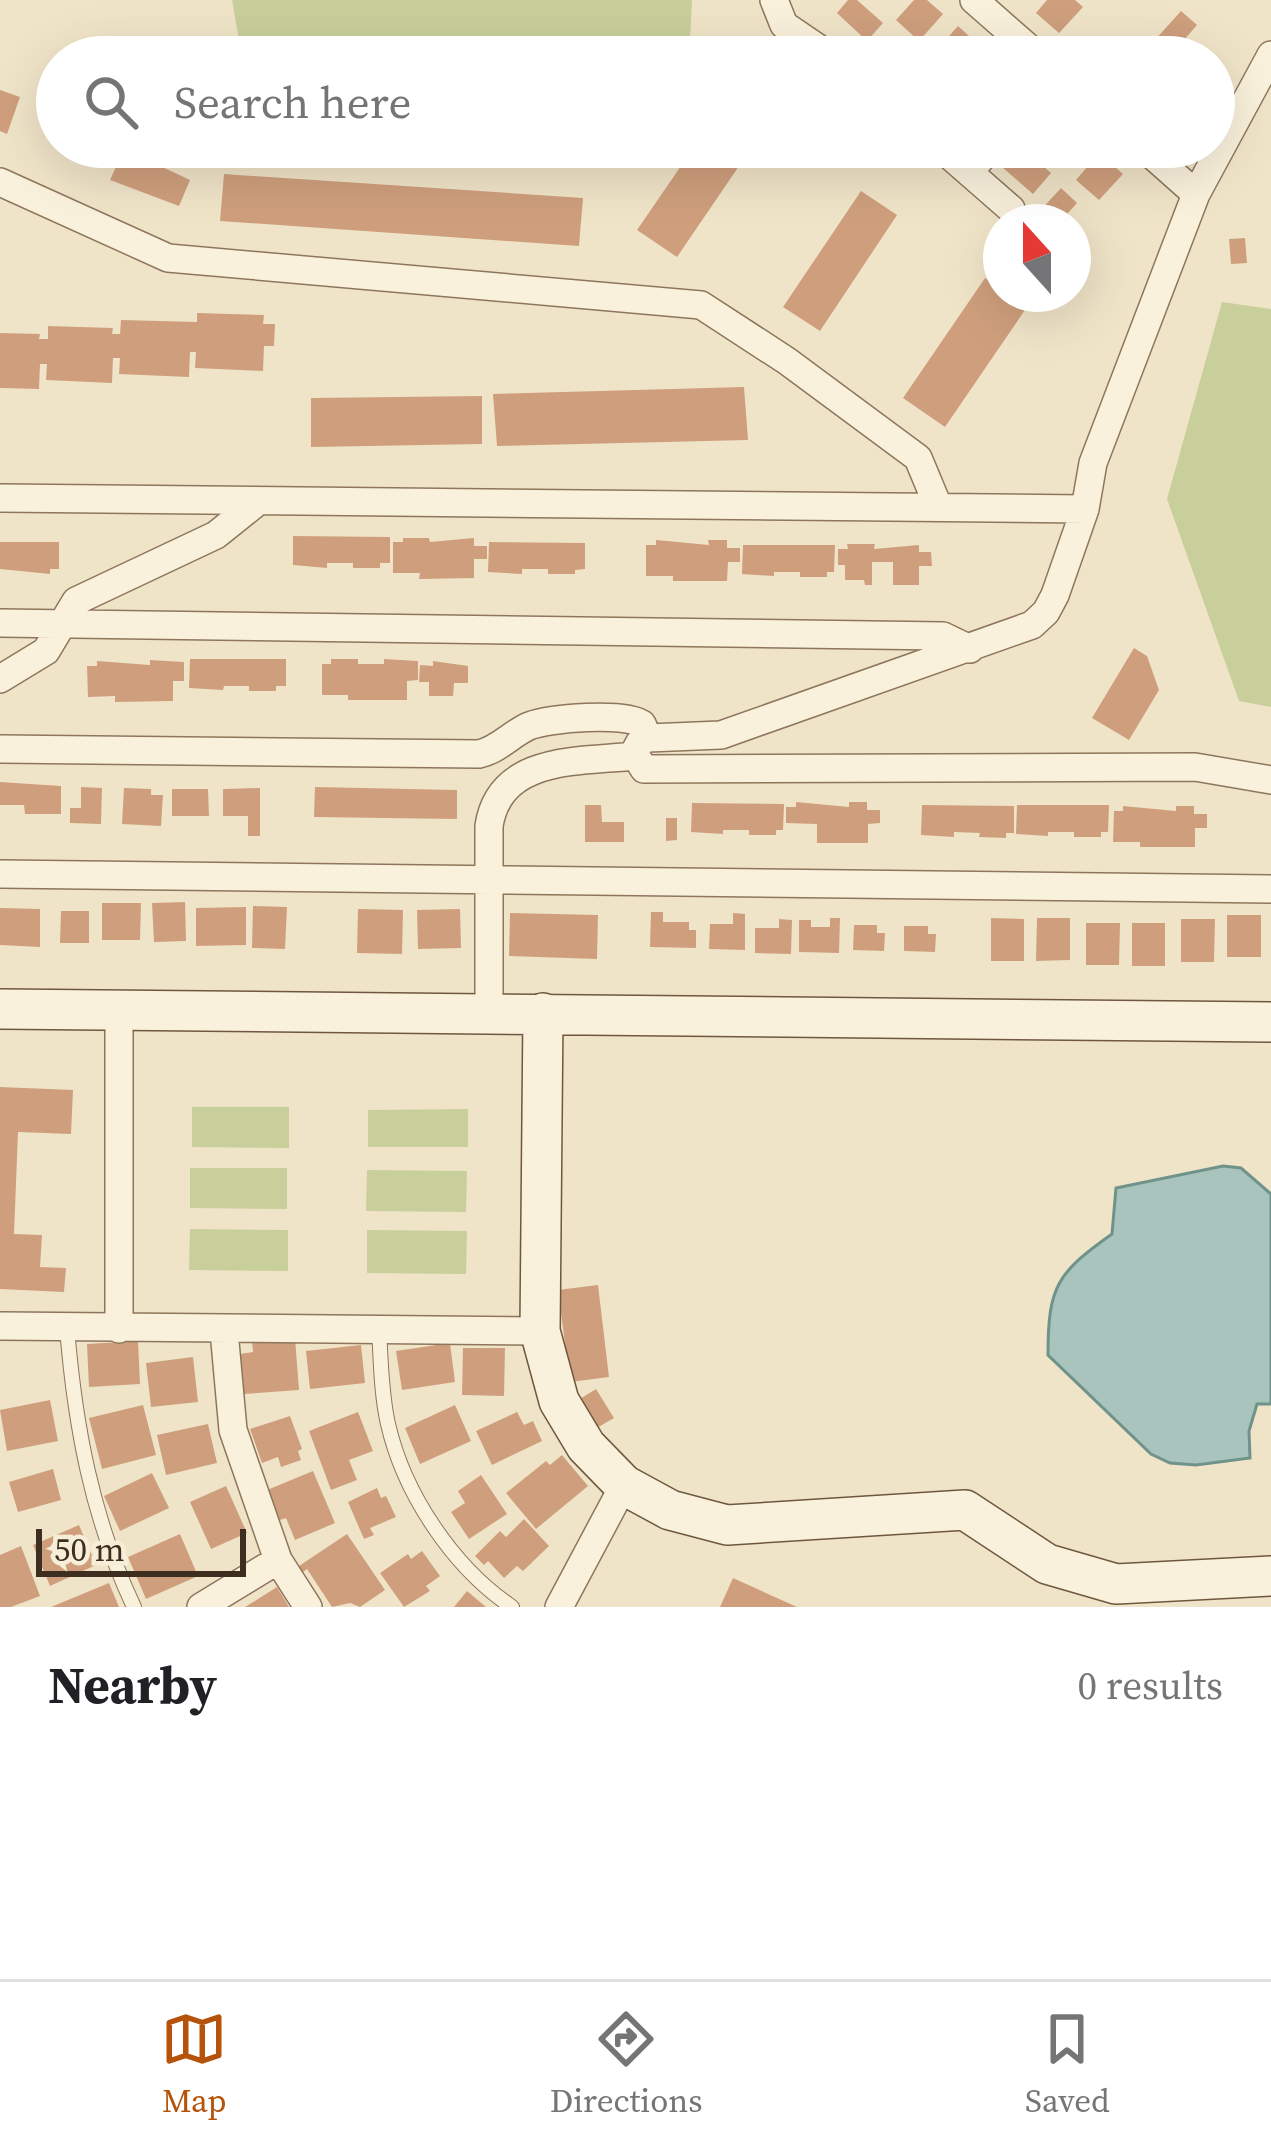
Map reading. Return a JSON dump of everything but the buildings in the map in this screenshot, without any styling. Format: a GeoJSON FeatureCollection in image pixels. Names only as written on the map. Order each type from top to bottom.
{"type":"FeatureCollection","features":[{"type":"Feature","properties":{"kind":"street"},"geometry":{"type":"LineString","coordinates":[[773,0],[784,25],[800,36]]}},
{"type":"Feature","properties":{"kind":"street"},"geometry":{"type":"LineString","coordinates":[[974,0],[1015,36]]}},
{"type":"Feature","properties":{"kind":"street"},"geometry":{"type":"LineString","coordinates":[[1235,122],[1271,55]]}},
{"type":"Feature","properties":{"kind":"street"},"geometry":{"type":"LineString","coordinates":[[964,168],[1005,204]]}},
{"type":"Feature","properties":{"kind":"street"},"geometry":{"type":"LineString","coordinates":[[969,172],[973,168]]}},
{"type":"Feature","properties":{"kind":"street"},"geometry":{"type":"LineString","coordinates":[[1166,168],[1196,194]]}},
{"type":"Feature","properties":{"kind":"street"},"geometry":{"type":"LineString","coordinates":[[489,1013],[491,816],[512,782],[538,767],[721,735],[970,649],[1042,617],[1085,509],[1093,463],[1210,168]]}},
{"type":"Feature","properties":{"kind":"street"},"geometry":{"type":"LineString","coordinates":[[0,182],[168,258],[701,304],[918,458],[938,506]]}},
{"type":"Feature","properties":{"kind":"street"},"geometry":{"type":"LineString","coordinates":[[0,498],[1085,509]]}},
{"type":"Feature","properties":{"kind":"street"},"geometry":{"type":"LineString","coordinates":[[0,679],[46,651],[76,601],[216,535],[256,503]]}},
{"type":"Feature","properties":{"kind":"street"},"geometry":{"type":"LineString","coordinates":[[0,622],[943,636],[970,649]]}},
{"type":"Feature","properties":{"kind":"street"},"geometry":{"type":"LineString","coordinates":[[0,749],[478,754],[547,721],[629,718],[642,724],[644,769],[1195,767],[1271,780]]}},
{"type":"Feature","properties":{"kind":"street"},"geometry":{"type":"LineString","coordinates":[[0,874],[1271,889]]}},
{"type":"Feature","properties":{"kind":"street"},"geometry":{"type":"LineString","coordinates":[[0,1009],[1271,1022]]}},
{"type":"Feature","properties":{"kind":"street"},"geometry":{"type":"LineString","coordinates":[[118,1009],[119,1329]]}},
{"type":"Feature","properties":{"kind":"street"},"geometry":{"type":"LineString","coordinates":[[543,1013],[540,1331],[559,1401],[586,1446],[624,1485],[670,1510],[728,1526],[965,1510],[1048,1564],[1116,1584],[1271,1576]]}},
{"type":"Feature","properties":{"kind":"street"},"geometry":{"type":"LineString","coordinates":[[0,1326],[540,1331]]}},
{"type":"Feature","properties":{"kind":"street"},"geometry":{"type":"LineString","coordinates":[[224,1330],[233,1430],[278,1560],[308,1607]]}},
{"type":"Feature","properties":{"kind":"street"},"geometry":{"type":"LineString","coordinates":[[560,1607],[624,1485]]}},
{"type":"Feature","properties":{"kind":"street"},"geometry":{"type":"LineString","coordinates":[[201,1607],[278,1560]]}},
{"type":"Feature","properties":{"kind":"lane"},"geometry":{"type":"LineString","coordinates":[[68,1328],[75,1407],[97,1514],[134,1607]]}},
{"type":"Feature","properties":{"kind":"lane"},"geometry":{"type":"LineString","coordinates":[[380,1330],[388,1426],[405,1472],[430,1520],[463,1565],[512,1607]]}},
{"type":"Feature","properties":{"kind":"green space"},"geometry":{"type":"Polygon","coordinates":[[[232,0],[692,0],[690,36],[238,36],[232,0]]]}},
{"type":"Feature","properties":{"kind":"green space"},"geometry":{"type":"Polygon","coordinates":[[[1222,302],[1271,309],[1271,707],[1239,701],[1167,499],[1222,302]]]}},
{"type":"Feature","properties":{"kind":"green space"},"geometry":{"type":"Polygon","coordinates":[[[192,1107],[289,1107],[289,1148],[192,1147],[192,1107]]]}},
{"type":"Feature","properties":{"kind":"green space"},"geometry":{"type":"Polygon","coordinates":[[[468,1109],[468,1147],[368,1147],[368,1110],[468,1109]]]}},
{"type":"Feature","properties":{"kind":"green space"},"geometry":{"type":"Polygon","coordinates":[[[190,1168],[287,1168],[287,1209],[190,1208],[190,1168]]]}},
{"type":"Feature","properties":{"kind":"green space"},"geometry":{"type":"Polygon","coordinates":[[[367,1170],[467,1171],[466,1212],[366,1211],[367,1170]]]}},
{"type":"Feature","properties":{"kind":"green space"},"geometry":{"type":"Polygon","coordinates":[[[190,1229],[288,1230],[288,1271],[189,1270],[190,1229]]]}},
{"type":"Feature","properties":{"kind":"green space"},"geometry":{"type":"Polygon","coordinates":[[[367,1230],[467,1231],[466,1274],[367,1273],[367,1230]]]}},
{"type":"Feature","properties":{"kind":"water"},"geometry":{"type":"Polygon","coordinates":[[[1223,1166],[1241,1168],[1271,1194],[1271,1404],[1257,1404],[1249,1431],[1250,1458],[1196,1465],[1170,1463],[1151,1454],[1048,1355],[1050,1312],[1068,1271],[1112,1234],[1116,1188],[1223,1166]]]}}]}
